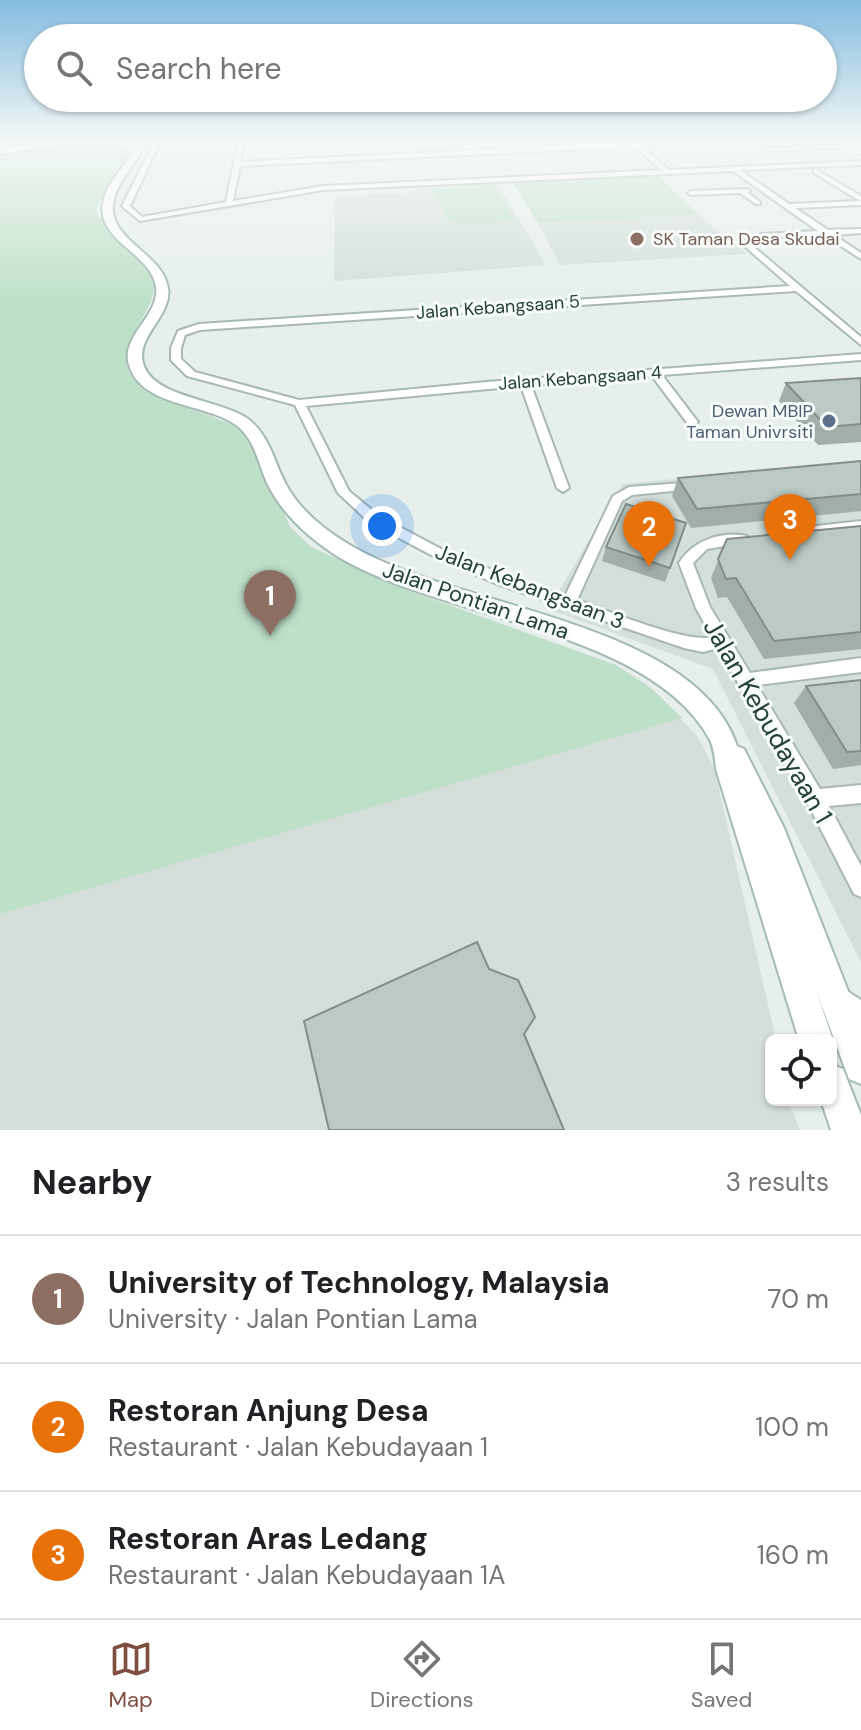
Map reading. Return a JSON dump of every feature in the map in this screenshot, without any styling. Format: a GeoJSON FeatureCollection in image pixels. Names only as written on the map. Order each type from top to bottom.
{"type":"FeatureCollection","features":[{"type":"Feature","properties":{"kind":"street","name":"Jalan Pontian Lama"},"geometry":{"type":"LineString","coordinates":[[111,195],[106,212],[108,224],[156,272],[162,284],[160,303],[138,347],[135,362],[141,375],[170,395],[218,408],[254,431],[275,480],[292,508],[315,532],[350,554],[399,578],[487,604],[616,650],[678,685],[697,700],[722,737],[729,769],[814,1034]]}},
{"type":"Feature","properties":{"kind":"street"},"geometry":{"type":"LineString","coordinates":[[131,195],[126,206],[130,213],[140,219],[155,219],[286,195]]}},
{"type":"Feature","properties":{"kind":"street"},"geometry":{"type":"LineString","coordinates":[[229,205],[231,195]]}},
{"type":"Feature","properties":{"kind":"street"},"geometry":{"type":"LineString","coordinates":[[746,195],[758,203]]}},
{"type":"Feature","properties":{"kind":"street"},"geometry":{"type":"LineString","coordinates":[[772,195],[861,257]]}},
{"type":"Feature","properties":{"kind":"street"},"geometry":{"type":"LineString","coordinates":[[789,206],[861,201]]}},
{"type":"Feature","properties":{"kind":"street"},"geometry":{"type":"LineString","coordinates":[[861,231],[749,239],[744,242],[861,342]]}},
{"type":"Feature","properties":{"kind":"street","name":"Jalan Kebangsaan 5"},"geometry":{"type":"LineString","coordinates":[[299,403],[191,374],[176,360],[179,338],[186,329],[199,327],[798,288]]}},
{"type":"Feature","properties":{"kind":"street","name":"Jalan Kebangsaan 4"},"geometry":{"type":"LineString","coordinates":[[299,403],[315,399],[861,357]]}},
{"type":"Feature","properties":{"kind":"street"},"geometry":{"type":"LineString","coordinates":[[655,373],[692,422]]}},
{"type":"Feature","properties":{"kind":"street"},"geometry":{"type":"LineString","coordinates":[[525,383],[563,488]]}},
{"type":"Feature","properties":{"kind":"street","name":"Jalan Kebangsaan 3"},"geometry":{"type":"LineString","coordinates":[[299,403],[344,493],[374,519],[440,554],[569,602],[684,642],[703,646],[721,641]]}},
{"type":"Feature","properties":{"kind":"street"},"geometry":{"type":"LineString","coordinates":[[569,602],[617,499],[629,491],[702,484]]}},
{"type":"Feature","properties":{"kind":"street"},"geometry":{"type":"LineString","coordinates":[[796,533],[861,526]]}},
{"type":"Feature","properties":{"kind":"street","name":"Jalan Kebudayaan 1"},"geometry":{"type":"LineString","coordinates":[[749,538],[703,544],[691,552],[686,563],[703,608],[815,798],[861,887]]}},
{"type":"Feature","properties":{"kind":"street"},"geometry":{"type":"LineString","coordinates":[[745,680],[861,665]]}},
{"type":"Feature","properties":{"kind":"street"},"geometry":{"type":"LineString","coordinates":[[722,737],[742,769],[774,838],[861,1067]]}},
{"type":"Feature","properties":{"kind":"street"},"geometry":{"type":"LineString","coordinates":[[815,798],[861,794]]}},
{"type":"Feature","properties":{"kind":"street"},"geometry":{"type":"LineString","coordinates":[[829,988],[861,1014]]}},
{"type":"Feature","properties":{"kind":"street"},"geometry":{"type":"LineString","coordinates":[[837,1097],[849,1130]]}},
{"type":"Feature","properties":{"kind":"shaded area"},"geometry":{"type":"Polygon","coordinates":[[[0,195],[103,195],[97,204],[97,217],[155,286],[126,357],[128,373],[136,383],[153,394],[212,415],[271,480],[290,527],[311,547],[404,589],[616,665],[651,688],[697,736],[714,767],[775,1034],[765,1034],[765,1106],[790,1106],[800,1130],[0,1130],[0,195]]]}},
{"type":"Feature","properties":{"kind":"shaded area"},"geometry":{"type":"Polygon","coordinates":[[[504,195],[546,265],[334,281],[335,196],[504,195]]]}},
{"type":"Feature","properties":{"kind":"shaded area","name":"SK Taman Desa Skudai"},"geometry":{"type":"Polygon","coordinates":[[[698,215],[747,254],[560,265],[538,223],[698,215]]]}},
{"type":"Feature","properties":{"kind":"shaded area"},"geometry":{"type":"Polygon","coordinates":[[[861,461],[861,962],[713,669],[548,609],[623,484],[861,461]]]}},
{"type":"Feature","properties":{"kind":"green space"},"geometry":{"type":"Polygon","coordinates":[[[0,195],[104,195],[96,213],[151,272],[154,283],[149,304],[128,347],[126,358],[129,372],[155,395],[247,431],[290,527],[311,547],[404,589],[616,665],[651,688],[682,718],[0,914],[0,195]]]}},
{"type":"Feature","properties":{"kind":"green space"},"geometry":{"type":"Polygon","coordinates":[[[435,195],[500,195],[515,221],[465,224],[448,220],[435,195]]]}},
{"type":"Feature","properties":{"kind":"green space"},"geometry":{"type":"Polygon","coordinates":[[[520,195],[677,195],[698,215],[538,223],[520,195]]]}},
{"type":"Feature","properties":{"kind":"building"},"geometry":{"type":"Polygon","coordinates":[[[861,378],[861,424],[827,427],[786,383],[861,378]]]}},
{"type":"Feature","properties":{"kind":"building"},"geometry":{"type":"Polygon","coordinates":[[[861,461],[861,494],[697,509],[678,478],[861,461]]]}},
{"type":"Feature","properties":{"kind":"building"},"geometry":{"type":"Polygon","coordinates":[[[626,504],[686,523],[670,568],[606,547],[626,504]]]}},
{"type":"Feature","properties":{"kind":"building"},"geometry":{"type":"Polygon","coordinates":[[[861,526],[861,632],[774,641],[736,578],[726,579],[718,559],[727,539],[861,526]]]}},
{"type":"Feature","properties":{"kind":"building"},"geometry":{"type":"Polygon","coordinates":[[[861,680],[861,751],[847,752],[806,686],[861,680]]]}},
{"type":"Feature","properties":{"kind":"building"},"geometry":{"type":"Polygon","coordinates":[[[477,942],[489,969],[518,980],[535,1017],[524,1034],[564,1130],[329,1130],[304,1021],[477,942]]]}},
{"type":"Feature","properties":{"kind":"place","name":"SK Taman Desa Skudai"},"geometry":{"type":"Point","coordinates":[637,239]}},
{"type":"Feature","properties":{"kind":"place","name":"Dewan MBIP Taman Univrsiti"},"geometry":{"type":"Point","coordinates":[829,421]}},
{"type":"Feature","properties":{"kind":"place","name":"Restoran Aras Ledang"},"geometry":{"type":"Point","coordinates":[790,560]}},
{"type":"Feature","properties":{"kind":"place","name":"Restoran Anjung Desa"},"geometry":{"type":"Point","coordinates":[649,567]}},
{"type":"Feature","properties":{"kind":"place","name":"University of Technology, Malaysia"},"geometry":{"type":"Point","coordinates":[270,636]}}]}
